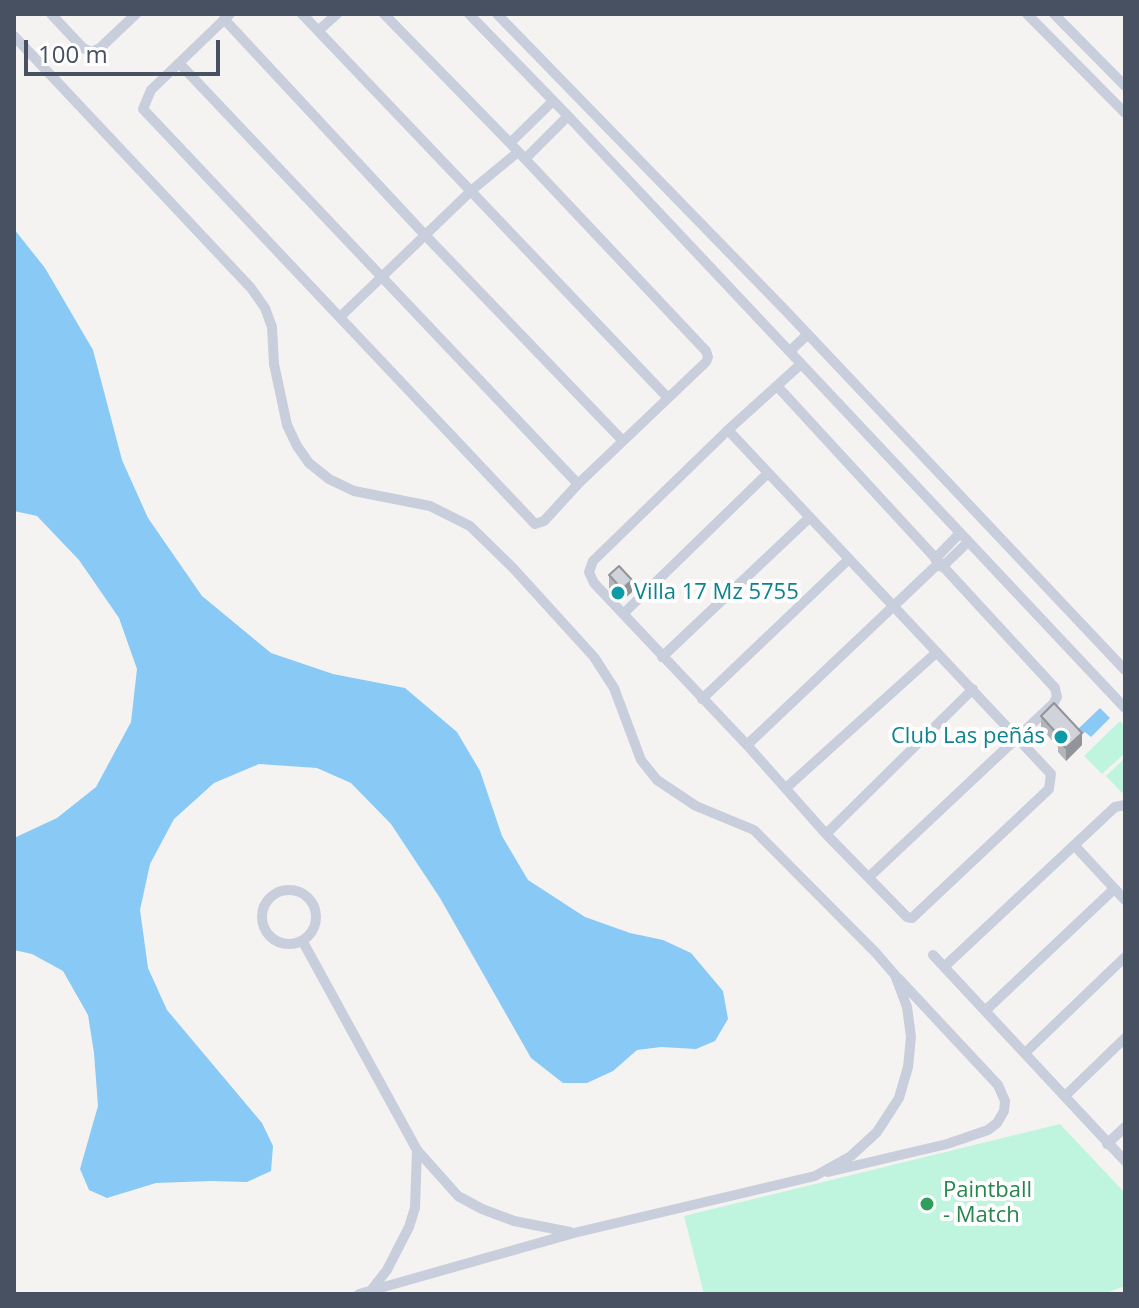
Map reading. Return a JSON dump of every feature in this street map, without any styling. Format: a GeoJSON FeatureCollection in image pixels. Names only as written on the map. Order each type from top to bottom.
{"type":"FeatureCollection","features":[{"type":"Feature","properties":{"kind":"street"},"geometry":{"type":"LineString","coordinates":[[51,14],[83,48],[91,52],[100,48],[133,15]]}},
{"type":"Feature","properties":{"kind":"street"},"geometry":{"type":"LineString","coordinates":[[302,14],[668,398]]}},
{"type":"Feature","properties":{"kind":"street"},"geometry":{"type":"LineString","coordinates":[[319,30],[337,14]]}},
{"type":"Feature","properties":{"kind":"street"},"geometry":{"type":"LineString","coordinates":[[384,14],[706,351],[706,362],[578,484],[544,521],[535,524],[529,520],[143,109],[151,90],[227,17],[424,234],[623,441]]}},
{"type":"Feature","properties":{"kind":"street"},"geometry":{"type":"LineString","coordinates":[[469,14],[1125,708]]}},
{"type":"Feature","properties":{"kind":"street"},"geometry":{"type":"LineString","coordinates":[[497,14],[808,334],[1125,670]]}},
{"type":"Feature","properties":{"kind":"street"},"geometry":{"type":"LineString","coordinates":[[1027,14],[1125,113]]}},
{"type":"Feature","properties":{"kind":"street"},"geometry":{"type":"LineString","coordinates":[[1054,14],[1125,86]]}},
{"type":"Feature","properties":{"kind":"street"},"geometry":{"type":"LineString","coordinates":[[14,36],[251,288],[265,308],[272,327],[274,364],[287,425],[309,463],[329,479],[354,491],[430,506],[470,526],[594,657],[614,688],[641,760],[657,780],[696,806],[754,830],[810,884],[998,1085],[1005,1101],[1004,1111],[997,1123],[988,1130],[947,1144],[574,1233],[365,1292]]}},
{"type":"Feature","properties":{"kind":"street"},"geometry":{"type":"LineString","coordinates":[[179,63],[578,484]]}},
{"type":"Feature","properties":{"kind":"street"},"geometry":{"type":"LineString","coordinates":[[517,151],[553,101]]}},
{"type":"Feature","properties":{"kind":"street"},"geometry":{"type":"LineString","coordinates":[[340,317],[472,190],[517,151],[568,116]]}},
{"type":"Feature","properties":{"kind":"street"},"geometry":{"type":"LineString","coordinates":[[790,351],[808,334]]}},
{"type":"Feature","properties":{"kind":"street"},"geometry":{"type":"LineString","coordinates":[[728,430],[1051,774],[1049,789],[917,915],[907,917],[826,834],[594,583],[589,572],[593,561],[728,430],[801,364]]}},
{"type":"Feature","properties":{"kind":"street"},"geometry":{"type":"LineString","coordinates":[[777,386],[1055,688],[1057,697],[869,877]]}},
{"type":"Feature","properties":{"kind":"street"},"geometry":{"type":"LineString","coordinates":[[623,614],[768,473]]}},
{"type":"Feature","properties":{"kind":"street"},"geometry":{"type":"LineString","coordinates":[[662,657],[810,517]]}},
{"type":"Feature","properties":{"kind":"street"},"geometry":{"type":"LineString","coordinates":[[747,745],[963,538]]}},
{"type":"Feature","properties":{"kind":"street"},"geometry":{"type":"LineString","coordinates":[[702,699],[849,559]]}},
{"type":"Feature","properties":{"kind":"street"},"geometry":{"type":"LineString","coordinates":[[786,788],[937,652]]}},
{"type":"Feature","properties":{"kind":"street"},"geometry":{"type":"LineString","coordinates":[[826,834],[973,689]]}},
{"type":"Feature","properties":{"kind":"street"},"geometry":{"type":"LineString","coordinates":[[944,967],[1115,807],[1125,805]]}},
{"type":"Feature","properties":{"kind":"street"},"geometry":{"type":"LineString","coordinates":[[1074,845],[1125,900]]}},
{"type":"Feature","properties":{"kind":"street"},"geometry":{"type":"LineString","coordinates":[[280,889],[303,893],[311,900],[317,923],[303,942],[277,943],[267,934],[261,922],[263,907],[269,897],[280,889]]}},
{"type":"Feature","properties":{"kind":"street"},"geometry":{"type":"LineString","coordinates":[[985,1011],[1114,889]]}},
{"type":"Feature","properties":{"kind":"street"},"geometry":{"type":"LineString","coordinates":[[303,942],[417,1150],[458,1196],[514,1221],[574,1233]]}},
{"type":"Feature","properties":{"kind":"street"},"geometry":{"type":"LineString","coordinates":[[933,955],[1125,1161]]}},
{"type":"Feature","properties":{"kind":"street"},"geometry":{"type":"LineString","coordinates":[[1025,1053],[1125,957]]}},
{"type":"Feature","properties":{"kind":"street"},"geometry":{"type":"LineString","coordinates":[[815,1176],[851,1156],[877,1132],[899,1098],[908,1067],[911,1037],[907,1007],[895,975]]}},
{"type":"Feature","properties":{"kind":"street"},"geometry":{"type":"LineString","coordinates":[[1065,1096],[1125,1038]]}},
{"type":"Feature","properties":{"kind":"street"},"geometry":{"type":"LineString","coordinates":[[1107,1144],[1125,1127]]}},
{"type":"Feature","properties":{"kind":"street"},"geometry":{"type":"LineString","coordinates":[[365,1292],[387,1270],[409,1227],[415,1208],[417,1150]]}},
{"type":"Feature","properties":{"kind":"green space"},"geometry":{"type":"Polygon","coordinates":[[[1120,721],[1125,727],[1125,753],[1102,774],[1084,756],[1120,721]]]}},
{"type":"Feature","properties":{"kind":"green space"},"geometry":{"type":"Polygon","coordinates":[[[1125,758],[1125,790],[1122,793],[1106,776],[1125,758]]]}},
{"type":"Feature","properties":{"kind":"green space","name":"Paintball - Match"},"geometry":{"type":"Polygon","coordinates":[[[1060,1124],[1125,1193],[1125,1286],[1103,1294],[704,1294],[684,1216],[1060,1124]]]}},
{"type":"Feature","properties":{"kind":"water"},"geometry":{"type":"Polygon","coordinates":[[[14,229],[45,268],[93,350],[122,460],[148,518],[202,596],[271,653],[333,674],[405,688],[457,732],[480,771],[502,836],[528,880],[585,917],[630,933],[663,940],[691,953],[723,991],[728,1019],[715,1041],[696,1049],[661,1047],[637,1050],[613,1071],[587,1083],[563,1083],[531,1058],[440,898],[391,824],[351,783],[317,768],[259,764],[214,783],[174,819],[150,864],[140,910],[148,968],[167,1010],[262,1123],[273,1146],[271,1171],[247,1182],[156,1183],[107,1198],[89,1190],[80,1169],[98,1106],[88,1015],[63,971],[32,954],[14,950],[14,838],[57,818],[96,787],[131,722],[137,669],[119,618],[79,560],[37,516],[14,511],[14,229]]]}},
{"type":"Feature","properties":{"kind":"water"},"geometry":{"type":"Polygon","coordinates":[[[1100,708],[1110,718],[1091,737],[1085,732],[1080,736],[1076,731],[1100,708]]]}},
{"type":"Feature","properties":{"kind":"building"},"geometry":{"type":"Polygon","coordinates":[[[619,566],[632,580],[622,589],[609,575],[619,566]]]}},
{"type":"Feature","properties":{"kind":"building"},"geometry":{"type":"Polygon","coordinates":[[[1054,703],[1082,733],[1066,748],[1041,716],[1054,703]]]}},
{"type":"Feature","properties":{"kind":"place","name":"Villa 17 Mz 5755"},"geometry":{"type":"Point","coordinates":[618,593]}},
{"type":"Feature","properties":{"kind":"place","name":"Club Las peñás"},"geometry":{"type":"Point","coordinates":[1061,737]}},
{"type":"Feature","properties":{"kind":"place","name":"Paintball - Match"},"geometry":{"type":"Point","coordinates":[927,1204]}}]}
